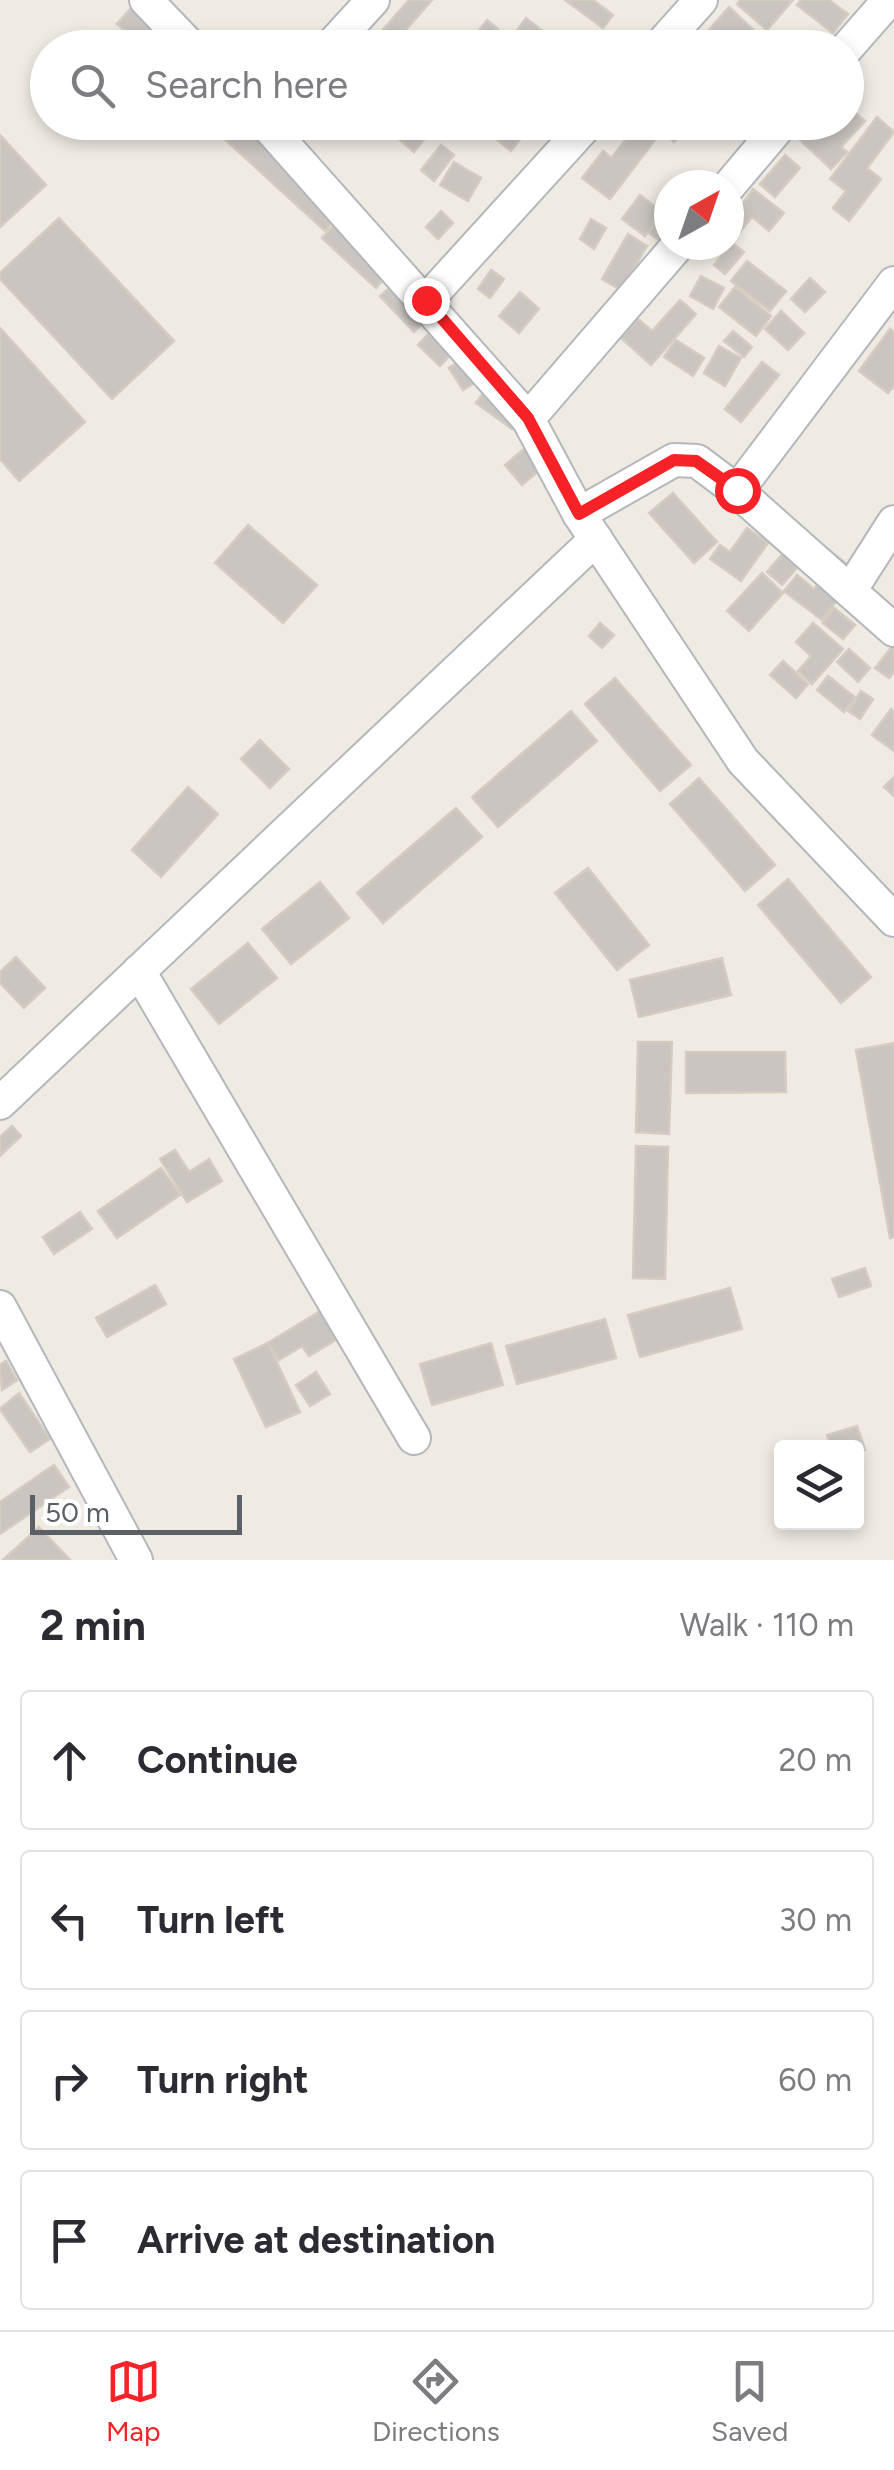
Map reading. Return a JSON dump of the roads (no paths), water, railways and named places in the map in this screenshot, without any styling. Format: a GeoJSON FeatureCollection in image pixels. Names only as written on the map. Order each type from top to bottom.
{"type":"FeatureCollection","features":[{"type":"Feature","properties":{"kind":"street"},"geometry":{"type":"LineString","coordinates":[[146,0],[175,30]]}},
{"type":"Feature","properties":{"kind":"street"},"geometry":{"type":"LineString","coordinates":[[346,30],[373,0]]}},
{"type":"Feature","properties":{"kind":"street"},"geometry":{"type":"LineString","coordinates":[[674,30],[701,0]]}},
{"type":"Feature","properties":{"kind":"street"},"geometry":{"type":"LineString","coordinates":[[863,30],[889,0]]}},
{"type":"Feature","properties":{"kind":"street"},"geometry":{"type":"LineString","coordinates":[[280,140],[528,418],[587,526],[744,761],[894,920]]}},
{"type":"Feature","properties":{"kind":"street"},"geometry":{"type":"LineString","coordinates":[[426,300],[573,140]]}},
{"type":"Feature","properties":{"kind":"street"},"geometry":{"type":"LineString","coordinates":[[743,170],[769,140]]}},
{"type":"Feature","properties":{"kind":"street"},"geometry":{"type":"LineString","coordinates":[[528,418],[665,260]]}},
{"type":"Feature","properties":{"kind":"street"},"geometry":{"type":"LineString","coordinates":[[737,490],[894,283]]}},
{"type":"Feature","properties":{"kind":"street"},"geometry":{"type":"LineString","coordinates":[[0,1103],[140,971],[587,526],[674,460],[696,461],[737,490],[894,630]]}},
{"type":"Feature","properties":{"kind":"street"},"geometry":{"type":"LineString","coordinates":[[850,591],[894,522]]}},
{"type":"Feature","properties":{"kind":"street"},"geometry":{"type":"LineString","coordinates":[[140,971],[414,1438]]}},
{"type":"Feature","properties":{"kind":"street"},"geometry":{"type":"LineString","coordinates":[[0,1307],[136,1560]]}}]}
